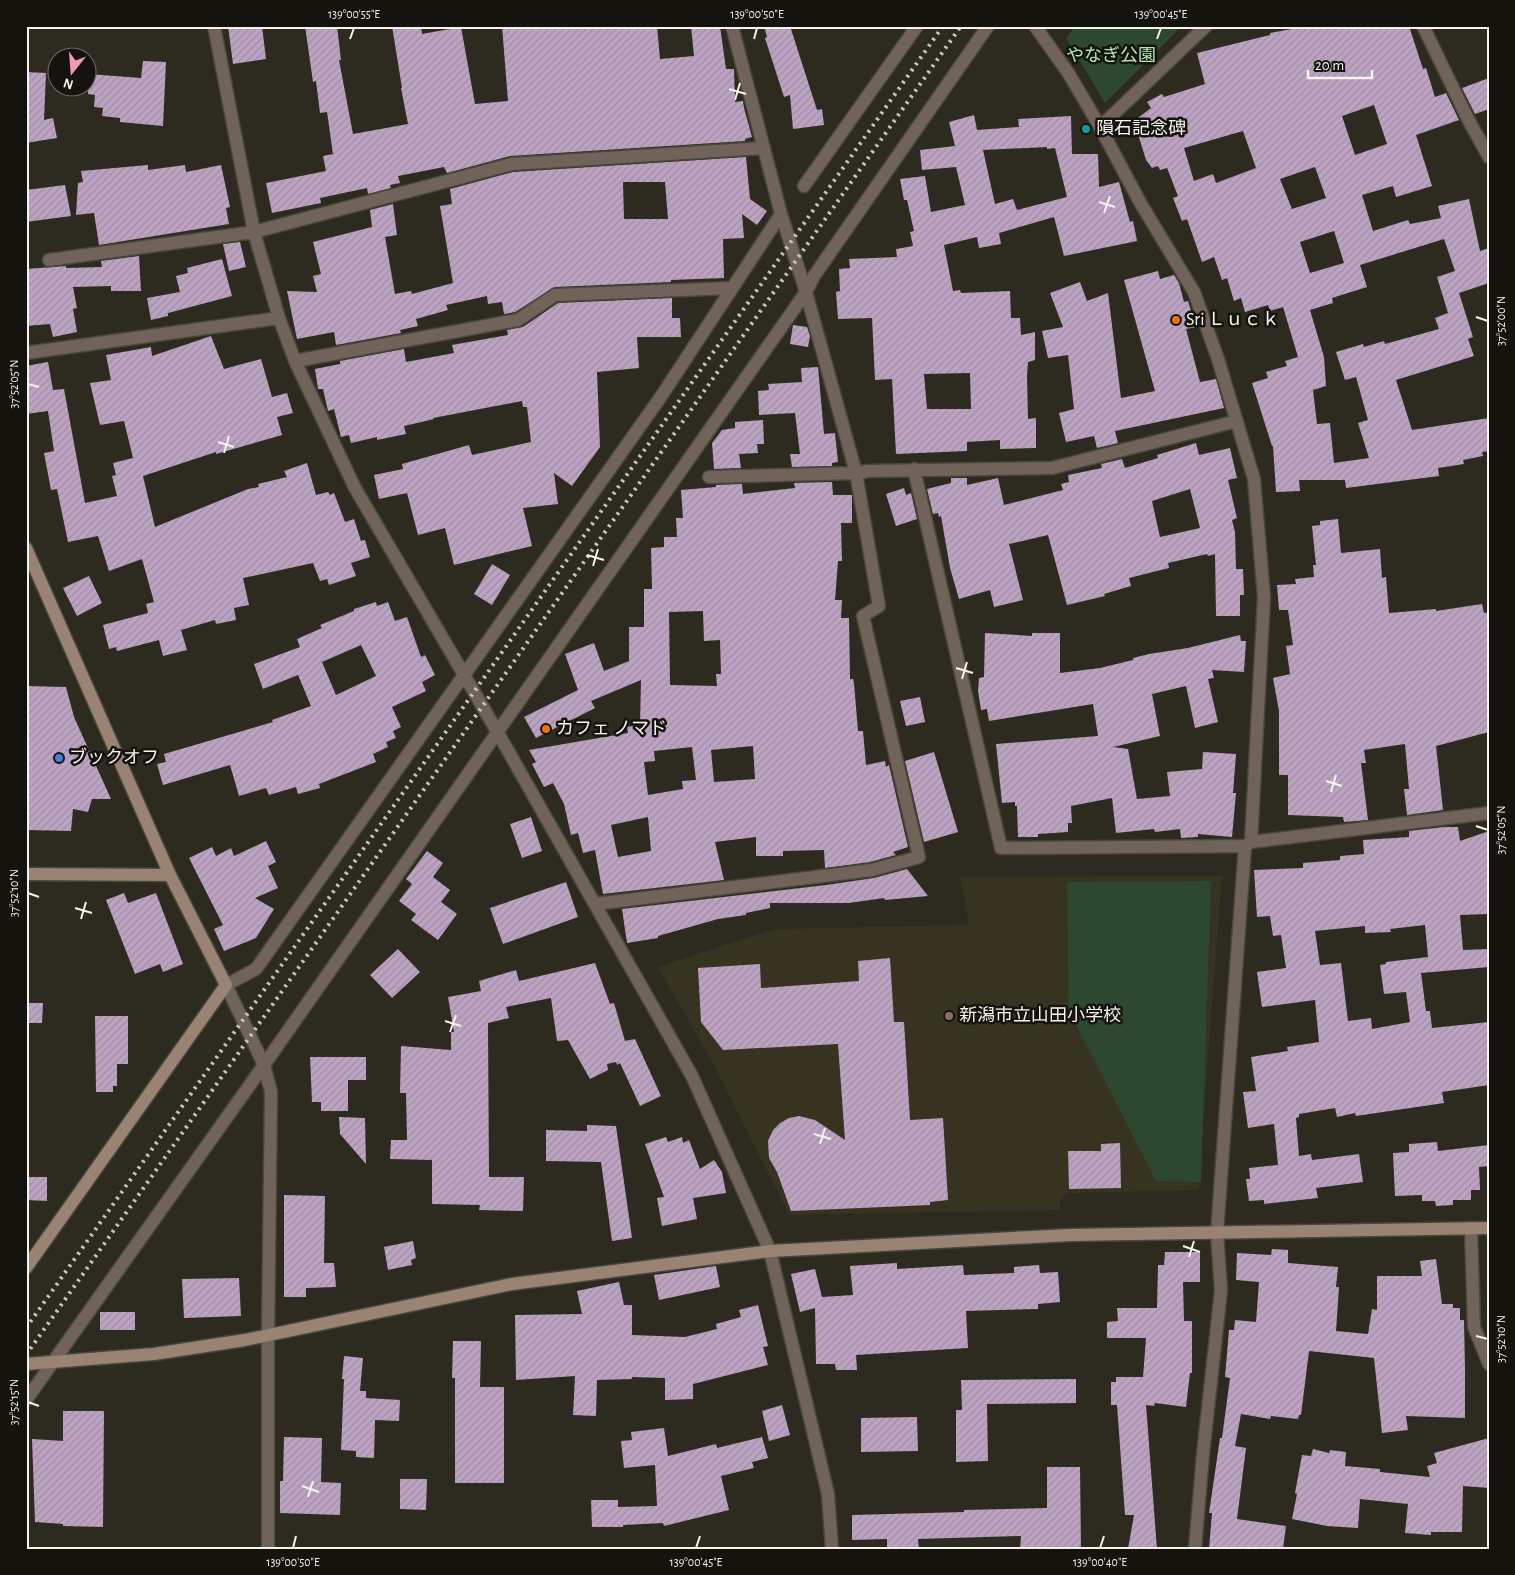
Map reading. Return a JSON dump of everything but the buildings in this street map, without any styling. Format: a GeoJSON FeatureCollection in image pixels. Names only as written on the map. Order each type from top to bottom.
{"type":"FeatureCollection","features":[{"type":"Feature","properties":{"kind":"street"},"geometry":{"type":"LineString","coordinates":[[214,26],[254,232],[279,318],[295,361],[355,488],[498,733],[692,1076],[770,1250],[828,1494],[832,1549]]}},
{"type":"Feature","properties":{"kind":"street"},"geometry":{"type":"LineString","coordinates":[[595,904],[872,870],[919,857],[863,616],[879,606],[856,473],[806,292],[781,214],[732,26]]}},
{"type":"Feature","properties":{"kind":"street"},"geometry":{"type":"LineString","coordinates":[[804,186],[917,26]]}},
{"type":"Feature","properties":{"kind":"street"},"geometry":{"type":"LineString","coordinates":[[26,1400],[498,733],[806,292],[814,276],[988,26]]}},
{"type":"Feature","properties":{"kind":"street"},"geometry":{"type":"LineString","coordinates":[[1035,26],[1068,74],[1100,127],[1141,204],[1194,292],[1218,359],[1254,479],[1264,597],[1248,844],[1218,1232],[1220,1290],[1195,1549]]}},
{"type":"Feature","properties":{"kind":"street"},"geometry":{"type":"LineString","coordinates":[[1100,127],[1206,26]]}},
{"type":"Feature","properties":{"kind":"street"},"geometry":{"type":"LineString","coordinates":[[1423,26],[1469,121],[1489,157]]}},
{"type":"Feature","properties":{"kind":"street"},"geometry":{"type":"LineString","coordinates":[[49,260],[254,232],[512,164],[764,148]]}},
{"type":"Feature","properties":{"kind":"street"},"geometry":{"type":"LineString","coordinates":[[26,1268],[226,985],[256,969],[660,398],[781,214]]}},
{"type":"Feature","properties":{"kind":"street"},"geometry":{"type":"LineString","coordinates":[[295,361],[518,320],[555,295],[731,288]]}},
{"type":"Feature","properties":{"kind":"street"},"geometry":{"type":"LineString","coordinates":[[26,354],[279,318]]}},
{"type":"Feature","properties":{"kind":"street"},"geometry":{"type":"LineString","coordinates":[[709,476],[856,473],[914,469],[1052,468],[1237,421]]}},
{"type":"Feature","properties":{"kind":"street"},"geometry":{"type":"LineString","coordinates":[[914,469],[1001,848],[1248,844],[1489,813]]}},
{"type":"Feature","properties":{"kind":"street"},"geometry":{"type":"LineString","coordinates":[[26,548],[170,875],[264,1065],[271,1092],[268,1549]]}},
{"type":"Feature","properties":{"kind":"street"},"geometry":{"type":"LineString","coordinates":[[26,874],[170,875]]}},
{"type":"Feature","properties":{"kind":"street"},"geometry":{"type":"LineString","coordinates":[[1471,1228],[1474,1327],[1489,1364]]}},
{"type":"Feature","properties":{"kind":"street"},"geometry":{"type":"LineString","coordinates":[[26,1364],[51,1364],[154,1354],[268,1336],[512,1284],[770,1250],[1070,1235],[1489,1228]]}},
{"type":"Feature","properties":{"kind":"street"},"geometry":{"type":"LineString","coordinates":[[1474,1327],[1489,1328]]}},
{"type":"Feature","properties":{"kind":"shaded area","name":"新潟市立山田小学校"},"geometry":{"type":"Polygon","coordinates":[[[1222,876],[1198,1190],[1067,1193],[1060,1201],[1061,1210],[789,1215],[714,1065],[658,967],[774,929],[969,925],[960,877],[1222,876]]]}},
{"type":"Feature","properties":{"kind":"green space","name":"やなぎ公園"},"geometry":{"type":"Polygon","coordinates":[[[1076,26],[1182,26],[1105,103],[1066,38],[1076,26]]]}},
{"type":"Feature","properties":{"kind":"green space"},"geometry":{"type":"Polygon","coordinates":[[[1211,881],[1201,1182],[1156,1181],[1069,1011],[1067,882],[1211,881]]]}},
{"type":"Feature","properties":{"kind":"railway"},"geometry":{"type":"LineString","coordinates":[[26,1328],[943,26]]}},
{"type":"Feature","properties":{"kind":"railway"},"geometry":{"type":"LineString","coordinates":[[26,1355],[961,26]]}},
{"type":"Feature","properties":{"kind":"place","name":"隕石記念碑"},"geometry":{"type":"Point","coordinates":[1086,129]}},
{"type":"Feature","properties":{"kind":"place","name":"Sri Ｌｕｃｋ"},"geometry":{"type":"Point","coordinates":[1176,320]}},
{"type":"Feature","properties":{"kind":"place","name":"カフェ ノマド"},"geometry":{"type":"Point","coordinates":[546,729]}},
{"type":"Feature","properties":{"kind":"place","name":"ブックオフ"},"geometry":{"type":"Point","coordinates":[59,758]}},
{"type":"Feature","properties":{"kind":"place","name":"新潟市立山田小学校"},"geometry":{"type":"Point","coordinates":[949,1016]}}]}
